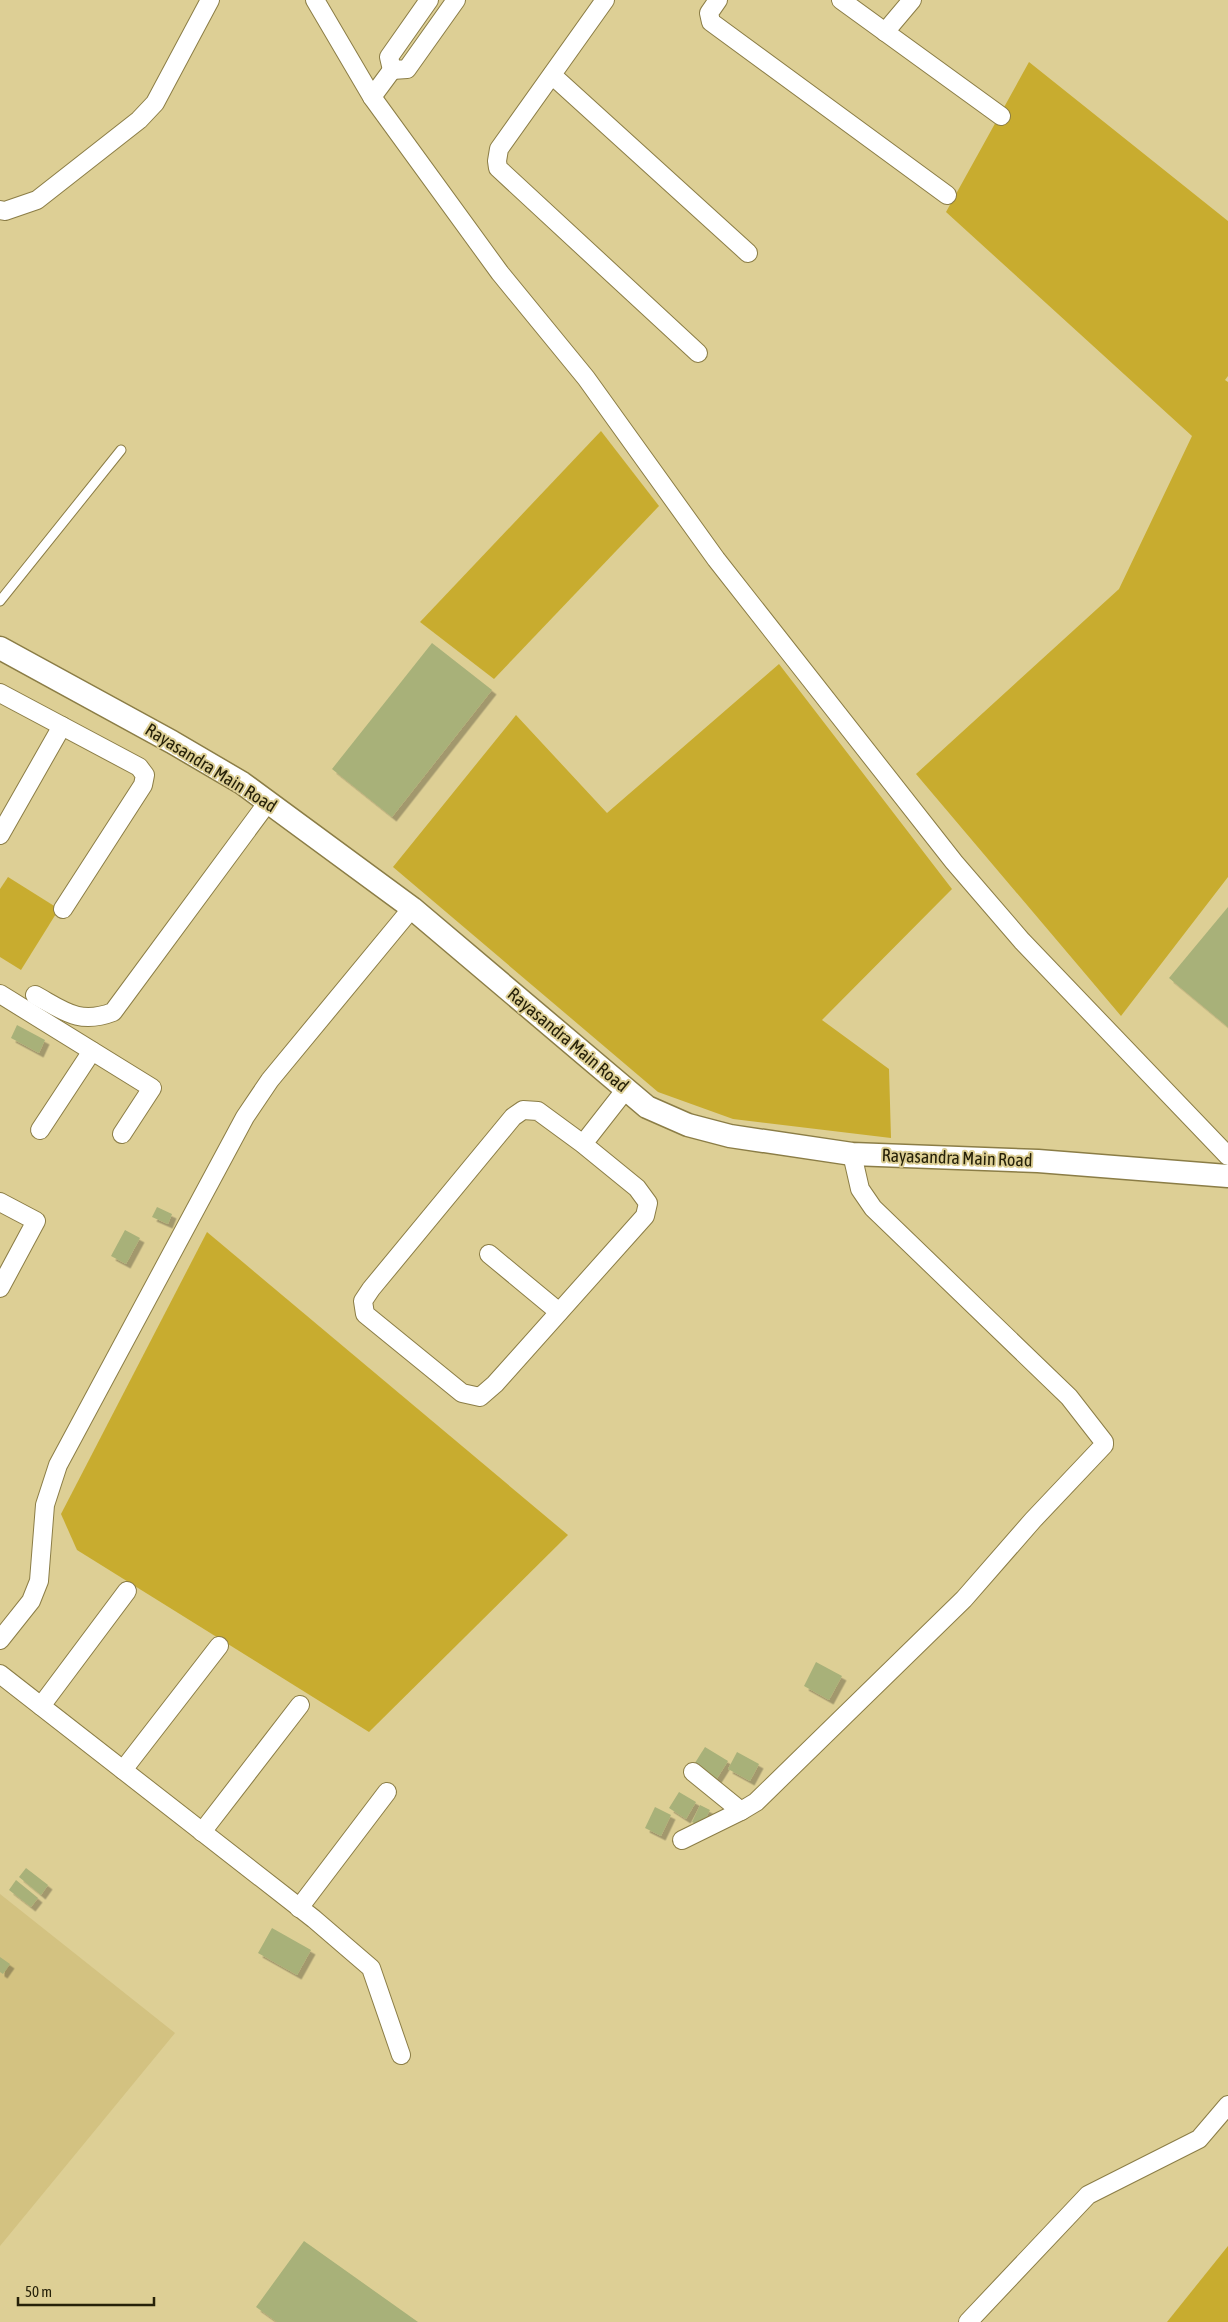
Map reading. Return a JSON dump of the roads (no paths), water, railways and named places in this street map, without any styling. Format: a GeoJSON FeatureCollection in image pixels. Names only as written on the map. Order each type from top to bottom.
{"type":"FeatureCollection","features":[{"type":"Feature","properties":{"kind":"street"},"geometry":{"type":"LineString","coordinates":[[0,210],[36,200],[139,120],[154,103],[210,0]]}},
{"type":"Feature","properties":{"kind":"street"},"geometry":{"type":"LineString","coordinates":[[315,0],[372,97],[500,273],[586,378],[716,559],[954,862],[1022,941],[1228,1156]]}},
{"type":"Feature","properties":{"kind":"street"},"geometry":{"type":"LineString","coordinates":[[372,97],[392,70],[389,57],[429,0]]}},
{"type":"Feature","properties":{"kind":"street"},"geometry":{"type":"LineString","coordinates":[[392,70],[407,69],[456,0]]}},
{"type":"Feature","properties":{"kind":"street"},"geometry":{"type":"LineString","coordinates":[[605,0],[499,149],[498,168],[698,353]]}},
{"type":"Feature","properties":{"kind":"street"},"geometry":{"type":"LineString","coordinates":[[718,0],[709,13],[711,22],[947,195]]}},
{"type":"Feature","properties":{"kind":"street"},"geometry":{"type":"LineString","coordinates":[[841,0],[1001,116]]}},
{"type":"Feature","properties":{"kind":"street"},"geometry":{"type":"LineString","coordinates":[[885,32],[912,0]]}},
{"type":"Feature","properties":{"kind":"street"},"geometry":{"type":"LineString","coordinates":[[552,75],[748,254]]}},
{"type":"Feature","properties":{"kind":"street","name":"Rayasandra Main Road"},"geometry":{"type":"LineString","coordinates":[[0,648],[172,742],[242,783],[412,908],[647,1107],[688,1125],[730,1136],[852,1154],[1038,1161],[1228,1176]]}},
{"type":"Feature","properties":{"kind":"street"},"geometry":{"type":"LineString","coordinates":[[0,693],[139,768],[145,775],[143,786],[63,909]]}},
{"type":"Feature","properties":{"kind":"street"},"geometry":{"type":"LineString","coordinates":[[0,835],[62,726]]}},
{"type":"Feature","properties":{"kind":"street"},"geometry":{"type":"LineString","coordinates":[[35,995],[74,1016],[88,1019],[113,1012],[268,802]]}},
{"type":"Feature","properties":{"kind":"street"},"geometry":{"type":"LineString","coordinates":[[0,1640],[31,1601],[39,1581],[45,1505],[58,1465],[245,1117],[270,1080],[412,908]]}},
{"type":"Feature","properties":{"kind":"street"},"geometry":{"type":"LineString","coordinates":[[0,994],[152,1088],[122,1134]]}},
{"type":"Feature","properties":{"kind":"street"},"geometry":{"type":"LineString","coordinates":[[40,1130],[92,1051]]}},
{"type":"Feature","properties":{"kind":"street"},"geometry":{"type":"LineString","coordinates":[[584,1144],[626,1089]]}},
{"type":"Feature","properties":{"kind":"street"},"geometry":{"type":"LineString","coordinates":[[523,1110],[538,1111],[584,1144],[638,1188],[648,1203],[644,1216],[495,1384],[480,1397],[462,1393],[365,1314],[363,1301],[513,1117],[523,1110]]}},
{"type":"Feature","properties":{"kind":"street"},"geometry":{"type":"LineString","coordinates":[[682,1840],[741,1811],[773,1787],[964,1599],[1033,1520],[1104,1445],[1104,1442],[1069,1397],[873,1208],[860,1189],[852,1154]]}},
{"type":"Feature","properties":{"kind":"street"},"geometry":{"type":"LineString","coordinates":[[0,1202],[36,1221],[0,1288]]}},
{"type":"Feature","properties":{"kind":"street"},"geometry":{"type":"LineString","coordinates":[[490,1254],[559,1312]]}},
{"type":"Feature","properties":{"kind":"street"},"geometry":{"type":"LineString","coordinates":[[41,1706],[127,1591]]}},
{"type":"Feature","properties":{"kind":"street"},"geometry":{"type":"LineString","coordinates":[[123,1770],[219,1646]]}},
{"type":"Feature","properties":{"kind":"street"},"geometry":{"type":"LineString","coordinates":[[0,1674],[299,1908],[371,1968],[401,2055]]}},
{"type":"Feature","properties":{"kind":"street"},"geometry":{"type":"LineString","coordinates":[[202,1832],[300,1705]]}},
{"type":"Feature","properties":{"kind":"street"},"geometry":{"type":"LineString","coordinates":[[693,1772],[741,1811]]}},
{"type":"Feature","properties":{"kind":"street"},"geometry":{"type":"LineString","coordinates":[[299,1908],[387,1792]]}},
{"type":"Feature","properties":{"kind":"street"},"geometry":{"type":"LineString","coordinates":[[968,2322],[1088,2195],[1199,2139],[1228,2105]]}},
{"type":"Feature","properties":{"kind":"lane"},"geometry":{"type":"LineString","coordinates":[[0,601],[121,450]]}}]}
